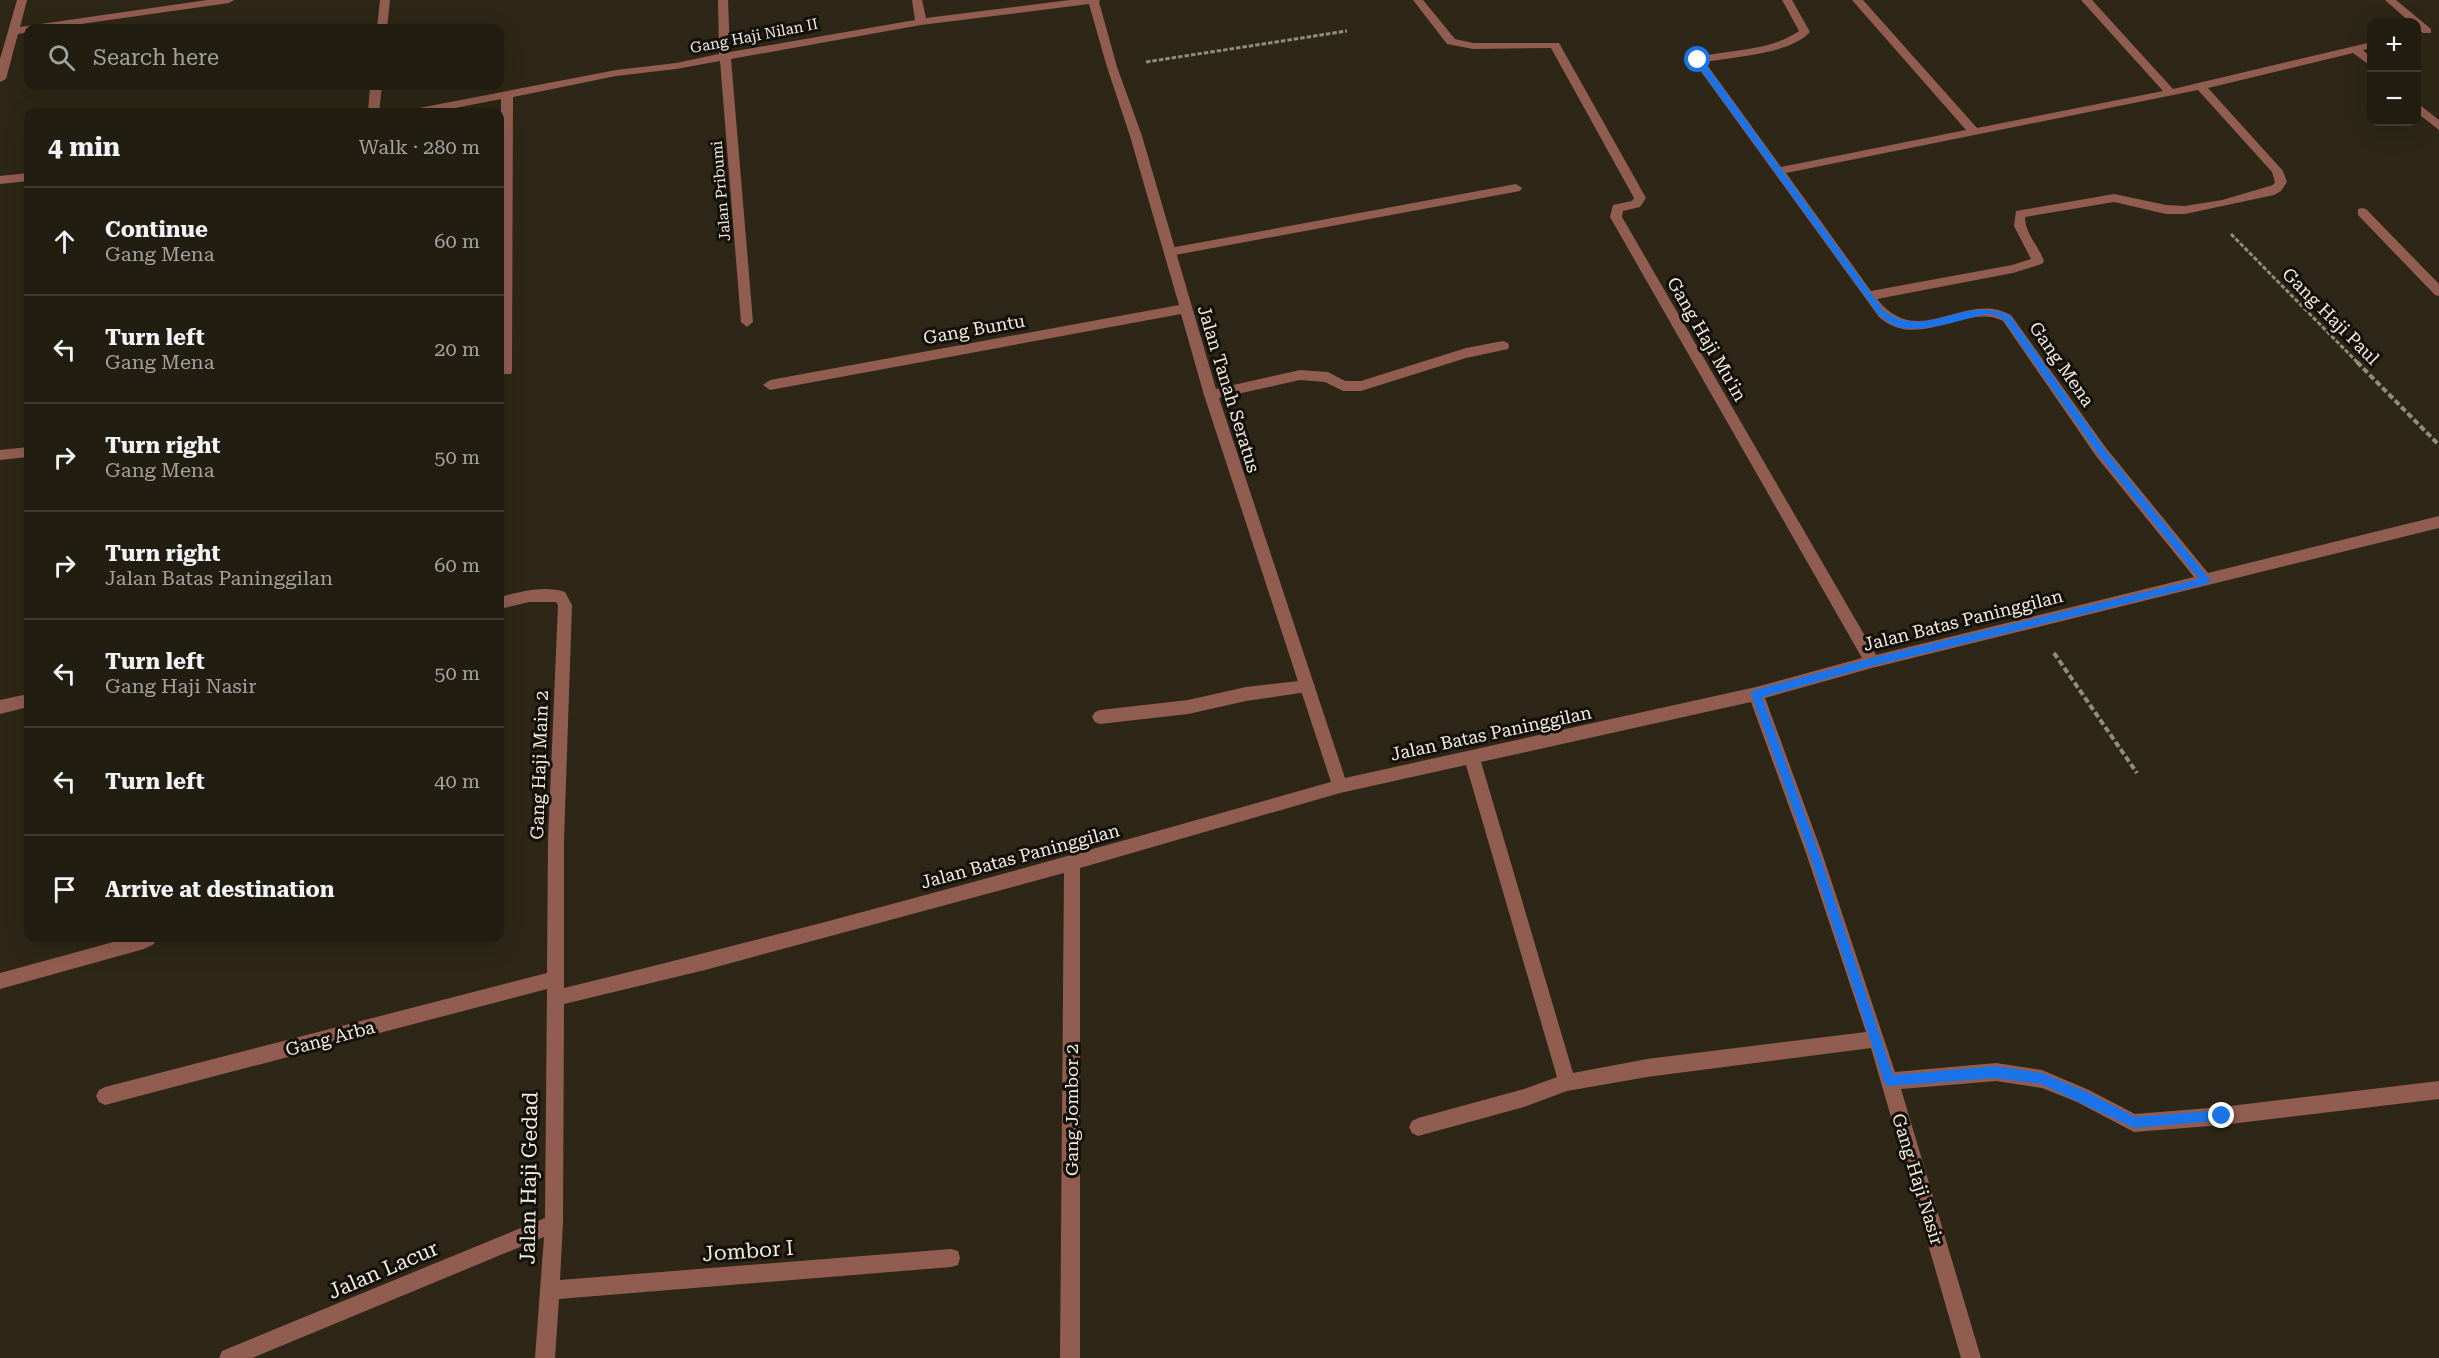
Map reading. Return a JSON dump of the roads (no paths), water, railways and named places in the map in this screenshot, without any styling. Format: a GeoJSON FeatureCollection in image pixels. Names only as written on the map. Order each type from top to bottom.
{"type":"FeatureCollection","features":[{"type":"Feature","properties":{"kind":"street"},"geometry":{"type":"LineString","coordinates":[[0,79],[22,0]]}},
{"type":"Feature","properties":{"kind":"street"},"geometry":{"type":"LineString","coordinates":[[61,24],[228,0]]}},
{"type":"Feature","properties":{"kind":"street"},"geometry":{"type":"LineString","coordinates":[[382,24],[385,0]]}},
{"type":"Feature","properties":{"kind":"street","name":"Jalan Pribumi"},"geometry":{"type":"LineString","coordinates":[[723,0],[725,57],[747,322]]}},
{"type":"Feature","properties":{"kind":"street"},"geometry":{"type":"LineString","coordinates":[[918,0],[921,22]]}},
{"type":"Feature","properties":{"kind":"street","name":"Gang Haji Nilan II"},"geometry":{"type":"LineString","coordinates":[[441,108],[616,73],[725,57],[921,22],[1094,0]]}},
{"type":"Feature","properties":{"kind":"street","name":"Jalan Tanah Seratus"},"geometry":{"type":"LineString","coordinates":[[1094,0],[1211,396],[1340,786]]}},
{"type":"Feature","properties":{"kind":"street","name":"Gang Haji Mu'in"},"geometry":{"type":"LineString","coordinates":[[1418,0],[1451,42],[1473,46],[1555,45],[1640,198],[1636,204],[1617,208],[1616,217],[1872,662]]}},
{"type":"Feature","properties":{"kind":"street","name":"Gang Mena"},"geometry":{"type":"LineString","coordinates":[[1787,0],[1803,24],[1805,32],[1800,37],[1780,44],[1698,60],[1868,296],[1880,312],[1901,325],[1918,325],[1986,311],[1996,312],[2007,318],[2102,452],[2206,581]]}},
{"type":"Feature","properties":{"kind":"street"},"geometry":{"type":"LineString","coordinates":[[1857,0],[1974,132]]}},
{"type":"Feature","properties":{"kind":"street"},"geometry":{"type":"LineString","coordinates":[[2086,0],[2120,40],[2171,93]]}},
{"type":"Feature","properties":{"kind":"street"},"geometry":{"type":"LineString","coordinates":[[2390,0],[2422,32],[2439,28]]}},
{"type":"Feature","properties":{"kind":"street"},"geometry":{"type":"LineString","coordinates":[[12,31],[24,29]]}},
{"type":"Feature","properties":{"kind":"street"},"geometry":{"type":"LineString","coordinates":[[1778,171],[2171,93],[2367,46]]}},
{"type":"Feature","properties":{"kind":"street"},"geometry":{"type":"LineString","coordinates":[[2355,49],[2367,60]]}},
{"type":"Feature","properties":{"kind":"street"},"geometry":{"type":"LineString","coordinates":[[1868,296],[2013,269],[2038,261],[2037,253],[2022,232],[2018,220],[2020,214],[2114,198],[2128,199],[2172,210],[2204,206],[2270,192],[2277,188],[2281,182],[2277,171],[2200,86]]}},
{"type":"Feature","properties":{"kind":"street"},"geometry":{"type":"LineString","coordinates":[[374,108],[376,90]]}},
{"type":"Feature","properties":{"kind":"street"},"geometry":{"type":"LineString","coordinates":[[506,371],[507,96]]}},
{"type":"Feature","properties":{"kind":"street"},"geometry":{"type":"LineString","coordinates":[[2421,110],[2439,126]]}},
{"type":"Feature","properties":{"kind":"street"},"geometry":{"type":"LineString","coordinates":[[0,180],[24,177]]}},
{"type":"Feature","properties":{"kind":"street"},"geometry":{"type":"LineString","coordinates":[[1170,252],[1516,188]]}},
{"type":"Feature","properties":{"kind":"street"},"geometry":{"type":"LineString","coordinates":[[2362,212],[2439,292]]}},
{"type":"Feature","properties":{"kind":"street","name":"Gang Buntu"},"geometry":{"type":"LineString","coordinates":[[770,385],[1184,309]]}},
{"type":"Feature","properties":{"kind":"street"},"geometry":{"type":"LineString","coordinates":[[1211,396],[1300,375],[1328,377],[1343,386],[1361,386],[1466,353],[1503,346]]}},
{"type":"Feature","properties":{"kind":"street"},"geometry":{"type":"LineString","coordinates":[[0,455],[24,452]]}},
{"type":"Feature","properties":{"kind":"street","name":"Jalan Batas Paninggilan"},"geometry":{"type":"LineString","coordinates":[[555,998],[695,965],[1072,863],[1340,786],[1756,694],[1872,662],[2439,522]]}},
{"type":"Feature","properties":{"kind":"street","name":"Gang Haji Main 2"},"geometry":{"type":"LineString","coordinates":[[504,602],[551,595],[560,597],[565,605],[557,817],[555,998]]}},
{"type":"Feature","properties":{"kind":"street"},"geometry":{"type":"LineString","coordinates":[[1100,717],[1188,707],[1246,694],[1307,686]]}},
{"type":"Feature","properties":{"kind":"street","name":"Gang Haji Nasir"},"geometry":{"type":"LineString","coordinates":[[1756,694],[1814,853],[1877,1039],[1971,1358]]}},
{"type":"Feature","properties":{"kind":"street"},"geometry":{"type":"LineString","coordinates":[[0,707],[24,702]]}},
{"type":"Feature","properties":{"kind":"street"},"geometry":{"type":"LineString","coordinates":[[1472,758],[1567,1082]]}},
{"type":"Feature","properties":{"kind":"street","name":"Gang Jombor 2"},"geometry":{"type":"LineString","coordinates":[[1070,1358],[1072,863]]}},
{"type":"Feature","properties":{"kind":"street"},"geometry":{"type":"LineString","coordinates":[[0,981],[140,942]]}},
{"type":"Feature","properties":{"kind":"street","name":"Gang Arba"},"geometry":{"type":"LineString","coordinates":[[105,1096],[555,979]]}},
{"type":"Feature","properties":{"kind":"street","name":"Jalan Haji Gedad"},"geometry":{"type":"LineString","coordinates":[[545,1358],[554,1223],[555,998]]}},
{"type":"Feature","properties":{"kind":"street"},"geometry":{"type":"LineString","coordinates":[[1418,1127],[1524,1098],[1567,1082],[1647,1068],[1877,1039]]}},
{"type":"Feature","properties":{"kind":"street"},"geometry":{"type":"LineString","coordinates":[[1889,1081],[1996,1072],[2042,1078],[2083,1096],[2134,1123],[2222,1116],[2439,1090]]}},
{"type":"Feature","properties":{"kind":"street","name":"Jalan Lacur"},"geometry":{"type":"LineString","coordinates":[[229,1358],[554,1223]]}},
{"type":"Feature","properties":{"kind":"street","name":"Jombor I"},"geometry":{"type":"LineString","coordinates":[[549,1290],[951,1258]]}}]}
